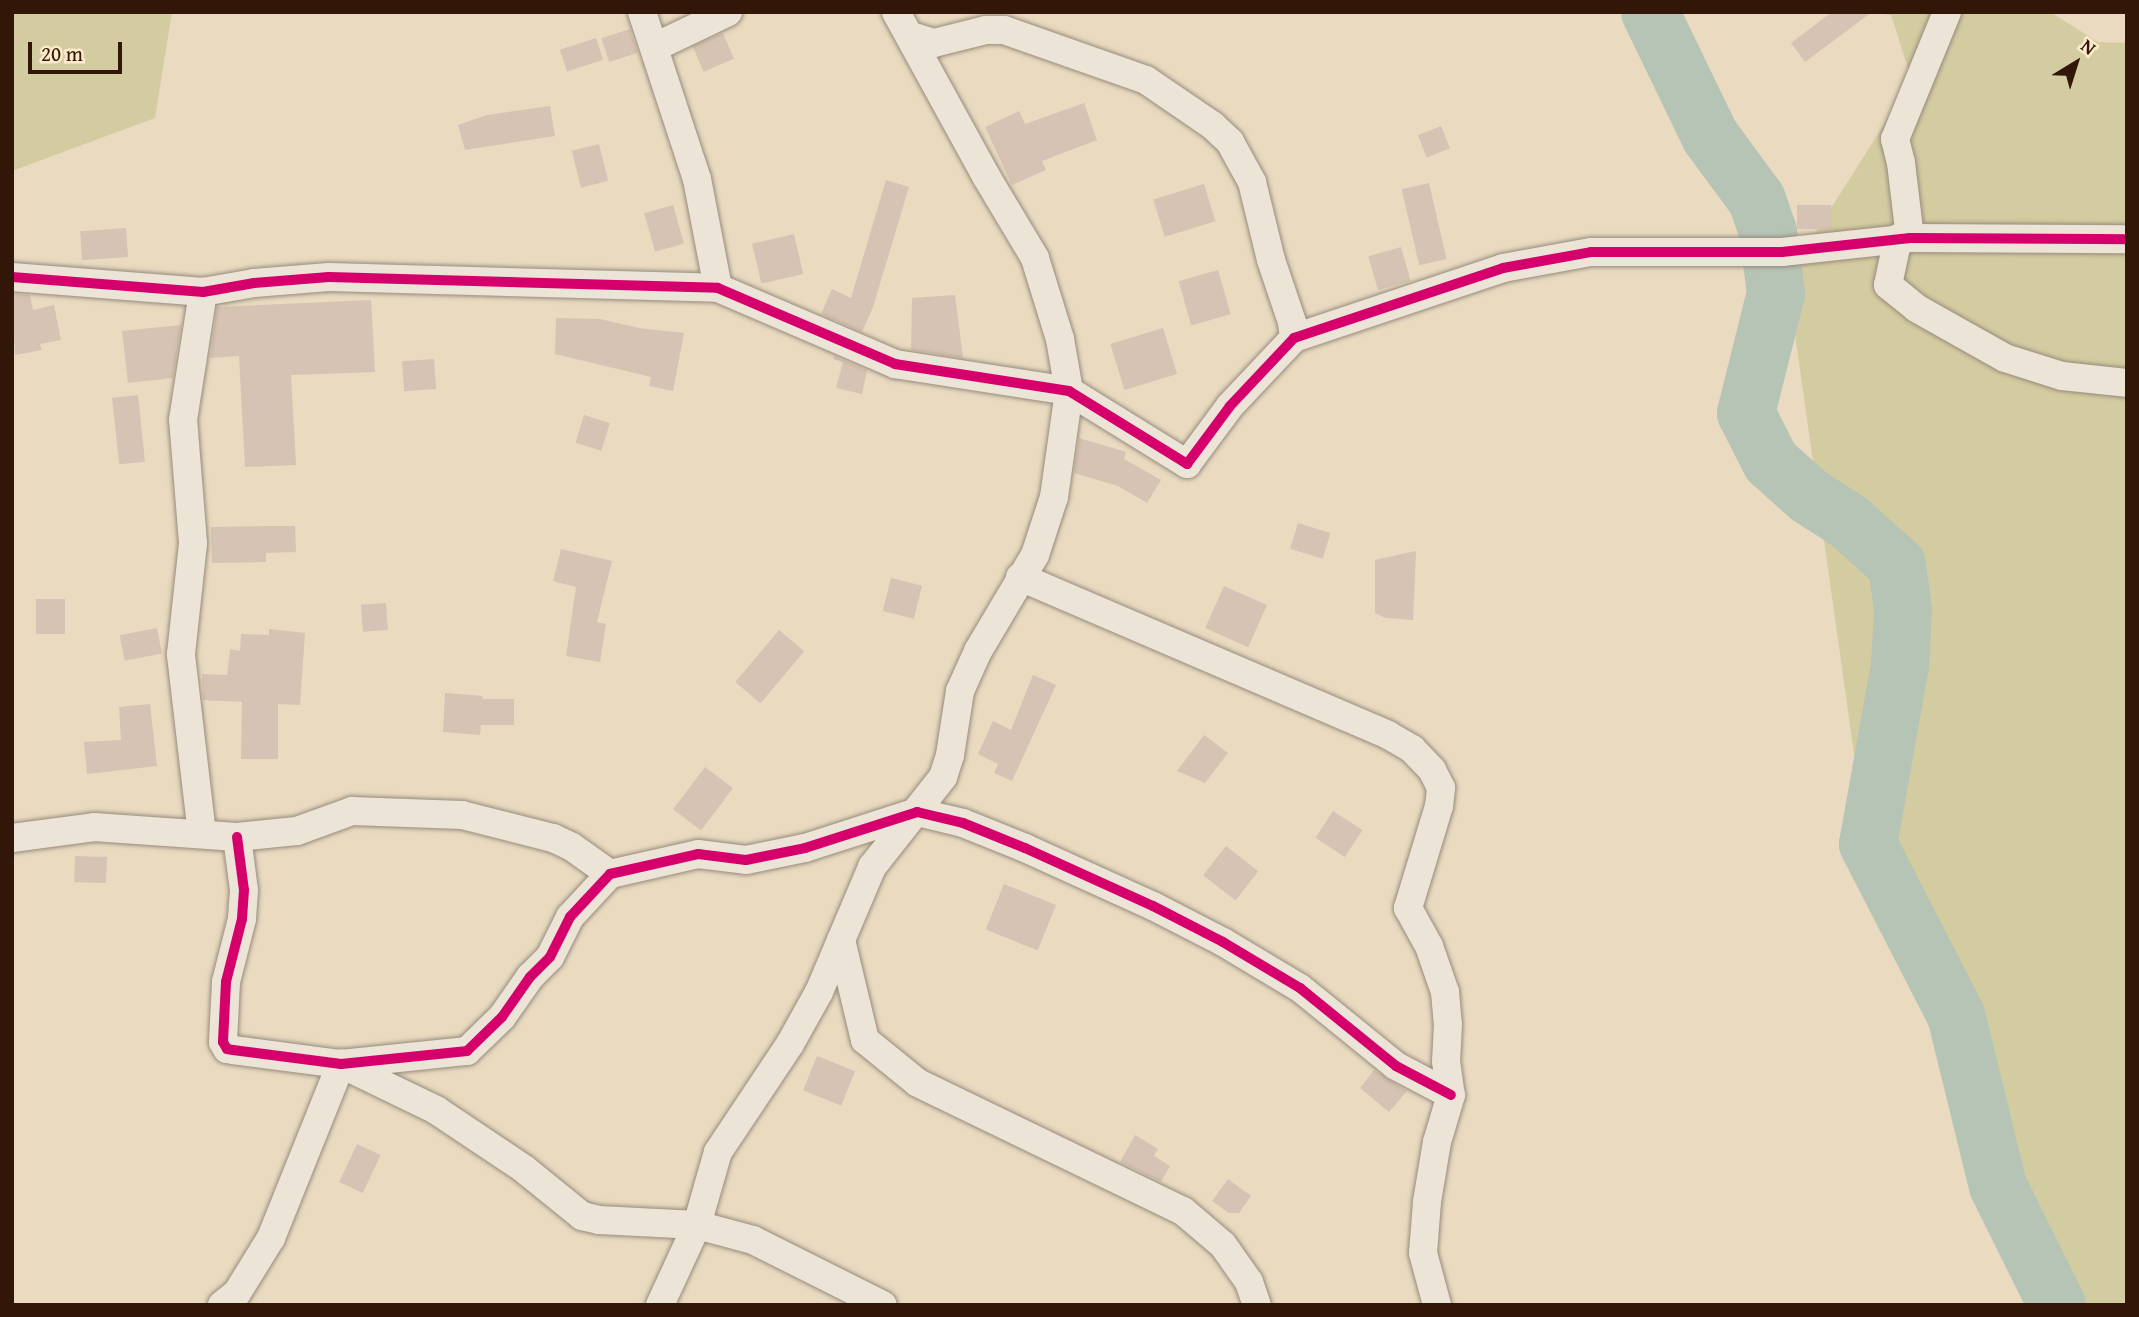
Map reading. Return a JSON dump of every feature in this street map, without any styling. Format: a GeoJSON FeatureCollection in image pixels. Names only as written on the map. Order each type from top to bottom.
{"type":"FeatureCollection","features":[{"type":"Feature","properties":{"kind":"street"},"geometry":{"type":"LineString","coordinates":[[642,12],[697,179],[718,288]]}},
{"type":"Feature","properties":{"kind":"street"},"geometry":{"type":"LineString","coordinates":[[655,47],[728,12]]}},
{"type":"Feature","properties":{"kind":"street"},"geometry":{"type":"LineString","coordinates":[[660,1305],[697,1226],[718,1152],[790,1044],[819,992],[872,867],[943,777],[950,755],[960,691],[1020,577],[1035,555],[1047,521],[1069,391],[1059,339],[1035,258],[986,176],[896,12]]}},
{"type":"Feature","properties":{"kind":"street"},"geometry":{"type":"LineString","coordinates":[[1947,12],[1895,139],[1901,163],[1904,238],[1888,285],[1916,309],[2005,358],[2062,376],[2127,383]]}},
{"type":"Feature","properties":{"kind":"street"},"geometry":{"type":"LineString","coordinates":[[911,36],[933,43],[986,30],[1004,30],[1146,80],[1212,125],[1230,142],[1252,182],[1271,260],[1292,322],[1294,338]]}},
{"type":"Feature","properties":{"kind":"street"},"geometry":{"type":"LineString","coordinates":[[12,277],[203,292],[254,283],[329,276],[718,288],[895,364],[1069,391],[1187,464],[1230,406],[1294,338],[1503,268],[1578,254],[1670,250],[1720,254],[1782,252],[1904,238],[2127,239]]}},
{"type":"Feature","properties":{"kind":"street"},"geometry":{"type":"LineString","coordinates":[[202,835],[181,654],[193,543],[183,420],[203,292]]}},
{"type":"Feature","properties":{"kind":"street"},"geometry":{"type":"LineString","coordinates":[[1020,577],[1388,735],[1412,749],[1433,770],[1441,788],[1439,806],[1408,908],[1429,946],[1445,992],[1448,1024],[1446,1061],[1451,1095],[1434,1154],[1423,1253],[1437,1305]]}},
{"type":"Feature","properties":{"kind":"street"},"geometry":{"type":"LineString","coordinates":[[12,838],[94,827],[237,837],[298,831],[352,811],[463,815],[553,838],[572,847],[610,874]]}},
{"type":"Feature","properties":{"kind":"street"},"geometry":{"type":"LineString","coordinates":[[237,837],[244,890],[242,919],[226,982],[223,1042],[227,1049],[233,1051],[341,1064],[467,1051],[502,1017],[530,977],[550,957],[570,917],[610,874],[698,854],[747,860],[805,848],[916,812],[963,822],[1025,848],[1212,936],[1300,988],[1396,1066],[1451,1095]]}},
{"type":"Feature","properties":{"kind":"street"},"geometry":{"type":"LineString","coordinates":[[841,940],[865,1040],[918,1083],[1183,1211],[1223,1245],[1249,1282],[1257,1305]]}},
{"type":"Feature","properties":{"kind":"street"},"geometry":{"type":"LineString","coordinates":[[341,1064],[436,1110],[524,1169],[570,1209],[582,1216],[599,1220],[697,1226],[753,1240],[883,1305]]}},
{"type":"Feature","properties":{"kind":"street"},"geometry":{"type":"LineString","coordinates":[[222,1305],[237,1293],[271,1238],[341,1064]]}},
{"type":"Feature","properties":{"kind":"shaded area"},"geometry":{"type":"Polygon","coordinates":[[[12,12],[172,12],[155,118],[12,171],[12,12]]]}},
{"type":"Feature","properties":{"kind":"shaded area"},"geometry":{"type":"Polygon","coordinates":[[[1865,12],[2050,12],[2098,42],[2127,43],[2127,1305],[2070,1305],[1875,903],[1787,277],[1912,81],[1891,15],[1865,12]]]}},
{"type":"Feature","properties":{"kind":"building"},"geometry":{"type":"Polygon","coordinates":[[[1832,12],[1872,12],[1805,62],[1791,43],[1832,12]]]}},
{"type":"Feature","properties":{"kind":"building"},"geometry":{"type":"Polygon","coordinates":[[[630,29],[638,53],[609,62],[601,38],[630,29]]]}},
{"type":"Feature","properties":{"kind":"building"},"geometry":{"type":"Polygon","coordinates":[[[723,33],[734,59],[704,72],[693,46],[723,33]]]}},
{"type":"Feature","properties":{"kind":"building"},"geometry":{"type":"Polygon","coordinates":[[[596,38],[603,60],[567,72],[560,50],[596,38]]]}},
{"type":"Feature","properties":{"kind":"building"},"geometry":{"type":"Polygon","coordinates":[[[1084,103],[1097,140],[1042,161],[1046,170],[1012,185],[985,127],[1019,111],[1025,124],[1084,103]]]}},
{"type":"Feature","properties":{"kind":"building"},"geometry":{"type":"Polygon","coordinates":[[[550,106],[555,136],[465,150],[458,125],[487,115],[550,106]]]}},
{"type":"Feature","properties":{"kind":"building"},"geometry":{"type":"Polygon","coordinates":[[[1441,126],[1450,148],[1427,158],[1418,135],[1441,126]]]}},
{"type":"Feature","properties":{"kind":"building"},"geometry":{"type":"Polygon","coordinates":[[[599,144],[608,181],[581,188],[572,151],[599,144]]]}},
{"type":"Feature","properties":{"kind":"building"},"geometry":{"type":"Polygon","coordinates":[[[886,180],[909,187],[873,307],[862,332],[821,314],[832,289],[851,298],[886,180]]]}},
{"type":"Feature","properties":{"kind":"building"},"geometry":{"type":"Polygon","coordinates":[[[1429,183],[1447,259],[1419,265],[1402,189],[1429,183]]]}},
{"type":"Feature","properties":{"kind":"building"},"geometry":{"type":"Polygon","coordinates":[[[1204,184],[1215,221],[1165,237],[1153,199],[1204,184]]]}},
{"type":"Feature","properties":{"kind":"building"},"geometry":{"type":"Polygon","coordinates":[[[673,205],[684,243],[655,252],[644,213],[673,205]]]}},
{"type":"Feature","properties":{"kind":"building"},"geometry":{"type":"Polygon","coordinates":[[[1797,205],[1831,205],[1831,229],[1797,229],[1797,205]]]}},
{"type":"Feature","properties":{"kind":"building"},"geometry":{"type":"Polygon","coordinates":[[[126,228],[128,257],[82,260],[80,231],[126,228]]]}},
{"type":"Feature","properties":{"kind":"building"},"geometry":{"type":"Polygon","coordinates":[[[794,234],[803,274],[761,284],[752,244],[794,234]]]}},
{"type":"Feature","properties":{"kind":"building"},"geometry":{"type":"Polygon","coordinates":[[[1401,247],[1411,281],[1378,290],[1368,256],[1401,247]]]}},
{"type":"Feature","properties":{"kind":"building"},"geometry":{"type":"Polygon","coordinates":[[[1218,270],[1231,314],[1191,326],[1179,281],[1218,270]]]}},
{"type":"Feature","properties":{"kind":"building"},"geometry":{"type":"Polygon","coordinates":[[[12,294],[30,295],[33,310],[54,305],[61,340],[40,344],[42,350],[15,355],[12,294]]]}},
{"type":"Feature","properties":{"kind":"building"},"geometry":{"type":"Polygon","coordinates":[[[955,295],[963,358],[911,350],[912,298],[955,295]]]}},
{"type":"Feature","properties":{"kind":"building"},"geometry":{"type":"Polygon","coordinates":[[[371,300],[375,372],[291,375],[296,465],[245,467],[239,356],[210,358],[217,307],[371,300]]]}},
{"type":"Feature","properties":{"kind":"building"},"geometry":{"type":"Polygon","coordinates":[[[556,318],[600,319],[639,328],[684,333],[673,391],[649,386],[651,377],[555,354],[556,318]]]}},
{"type":"Feature","properties":{"kind":"building"},"geometry":{"type":"Polygon","coordinates":[[[181,325],[173,378],[128,383],[122,331],[181,325]]]}},
{"type":"Feature","properties":{"kind":"building"},"geometry":{"type":"Polygon","coordinates":[[[1163,328],[1177,374],[1124,390],[1110,344],[1163,328]]]}},
{"type":"Feature","properties":{"kind":"building"},"geometry":{"type":"Polygon","coordinates":[[[834,356],[867,370],[862,394],[836,388],[843,362],[833,359],[834,356]]]}},
{"type":"Feature","properties":{"kind":"building"},"geometry":{"type":"Polygon","coordinates":[[[434,359],[436,389],[404,391],[402,361],[434,359]]]}},
{"type":"Feature","properties":{"kind":"building"},"geometry":{"type":"Polygon","coordinates":[[[138,395],[145,462],[119,464],[112,398],[138,395]]]}},
{"type":"Feature","properties":{"kind":"building"},"geometry":{"type":"Polygon","coordinates":[[[584,415],[610,423],[601,451],[576,443],[584,415]]]}},
{"type":"Feature","properties":{"kind":"building"},"geometry":{"type":"Polygon","coordinates":[[[1079,438],[1126,452],[1124,459],[1161,480],[1147,503],[1118,486],[1074,473],[1079,438]]]}},
{"type":"Feature","properties":{"kind":"building"},"geometry":{"type":"Polygon","coordinates":[[[1298,523],[1331,533],[1323,559],[1290,549],[1298,523]]]}},
{"type":"Feature","properties":{"kind":"building"},"geometry":{"type":"Polygon","coordinates":[[[295,526],[296,552],[266,553],[266,562],[212,563],[211,527],[295,526]]]}},
{"type":"Feature","properties":{"kind":"building"},"geometry":{"type":"Polygon","coordinates":[[[561,549],[612,561],[597,622],[606,624],[600,662],[566,656],[576,587],[553,581],[561,549]]]}},
{"type":"Feature","properties":{"kind":"building"},"geometry":{"type":"Polygon","coordinates":[[[1416,551],[1413,620],[1386,618],[1375,613],[1375,560],[1416,551]]]}},
{"type":"Feature","properties":{"kind":"building"},"geometry":{"type":"Polygon","coordinates":[[[891,578],[922,586],[914,619],[883,611],[891,578]]]}},
{"type":"Feature","properties":{"kind":"building"},"geometry":{"type":"Polygon","coordinates":[[[1224,586],[1267,605],[1248,647],[1205,628],[1224,586]]]}},
{"type":"Feature","properties":{"kind":"building"},"geometry":{"type":"Polygon","coordinates":[[[36,599],[65,599],[65,634],[36,634],[36,599]]]}},
{"type":"Feature","properties":{"kind":"building"},"geometry":{"type":"Polygon","coordinates":[[[386,603],[388,630],[363,632],[361,605],[386,603]]]}},
{"type":"Feature","properties":{"kind":"building"},"geometry":{"type":"Polygon","coordinates":[[[157,628],[162,654],[125,661],[120,635],[157,628]]]}},
{"type":"Feature","properties":{"kind":"building"},"geometry":{"type":"Polygon","coordinates":[[[269,629],[305,633],[300,705],[278,704],[278,759],[241,759],[242,702],[203,700],[202,674],[227,675],[230,649],[240,651],[241,634],[269,635],[269,629]]]}},
{"type":"Feature","properties":{"kind":"building"},"geometry":{"type":"Polygon","coordinates":[[[779,630],[804,651],[761,703],[735,682],[779,630]]]}},
{"type":"Feature","properties":{"kind":"building"},"geometry":{"type":"Polygon","coordinates":[[[1033,675],[1056,685],[1012,781],[994,773],[998,764],[978,754],[993,721],[1011,730],[1033,675]]]}},
{"type":"Feature","properties":{"kind":"building"},"geometry":{"type":"Polygon","coordinates":[[[445,693],[483,696],[482,699],[514,699],[514,725],[481,725],[480,735],[443,732],[445,693]]]}},
{"type":"Feature","properties":{"kind":"building"},"geometry":{"type":"Polygon","coordinates":[[[150,704],[157,766],[87,774],[84,742],[121,740],[119,707],[150,704]]]}},
{"type":"Feature","properties":{"kind":"building"},"geometry":{"type":"Polygon","coordinates":[[[1204,735],[1228,753],[1205,783],[1177,771],[1204,735]]]}},
{"type":"Feature","properties":{"kind":"building"},"geometry":{"type":"Polygon","coordinates":[[[705,767],[733,788],[701,830],[673,809],[705,767]]]}},
{"type":"Feature","properties":{"kind":"building"},"geometry":{"type":"Polygon","coordinates":[[[1333,811],[1362,830],[1345,857],[1316,838],[1333,811]]]}},
{"type":"Feature","properties":{"kind":"building"},"geometry":{"type":"Polygon","coordinates":[[[1226,846],[1258,871],[1236,900],[1203,875],[1226,846]]]}},
{"type":"Feature","properties":{"kind":"building"},"geometry":{"type":"Polygon","coordinates":[[[75,856],[107,857],[106,883],[74,882],[75,856]]]}},
{"type":"Feature","properties":{"kind":"building"},"geometry":{"type":"Polygon","coordinates":[[[1004,884],[1056,905],[1038,950],[986,929],[1004,884]]]}},
{"type":"Feature","properties":{"kind":"building"},"geometry":{"type":"Polygon","coordinates":[[[817,1056],[855,1071],[841,1106],[803,1090],[817,1056]]]}},
{"type":"Feature","properties":{"kind":"building"},"geometry":{"type":"Polygon","coordinates":[[[1374,1070],[1407,1091],[1389,1112],[1360,1088],[1374,1070]]]}},
{"type":"Feature","properties":{"kind":"building"},"geometry":{"type":"Polygon","coordinates":[[[1135,1135],[1158,1149],[1154,1156],[1170,1166],[1161,1182],[1120,1162],[1135,1135]]]}},
{"type":"Feature","properties":{"kind":"building"},"geometry":{"type":"Polygon","coordinates":[[[357,1144],[381,1155],[363,1193],[339,1182],[357,1144]]]}},
{"type":"Feature","properties":{"kind":"building"},"geometry":{"type":"Polygon","coordinates":[[[1228,1179],[1251,1196],[1239,1213],[1229,1213],[1212,1201],[1228,1179]]]}},
{"type":"Feature","properties":{"kind":"waterway"},"geometry":{"type":"LineString","coordinates":[[1650,12],[1710,136],[1757,200],[1768,232],[1776,293],[1746,413],[1771,462],[1809,496],[1848,521],[1897,565],[1903,610],[1900,665],[1868,844],[1956,1015],[1998,1186],[2057,1305]]}},
{"type":"Feature","properties":{"kind":"cycle path"},"geometry":{"type":"LineString","coordinates":[[12,277],[203,292],[254,283],[329,277],[718,288],[895,364],[1069,391],[1187,464],[1230,406],[1294,338],[1503,268],[1591,252],[1782,252],[1910,238],[2127,239]]}},
{"type":"Feature","properties":{"kind":"cycle path"},"geometry":{"type":"LineString","coordinates":[[237,837],[244,890],[242,919],[226,982],[223,1042],[227,1049],[341,1064],[467,1051],[502,1017],[530,977],[550,957],[570,917],[610,874],[698,854],[746,860],[805,848],[917,812],[963,823],[1025,848],[1153,906],[1223,942],[1300,988],[1396,1066],[1451,1095]]}}]}
